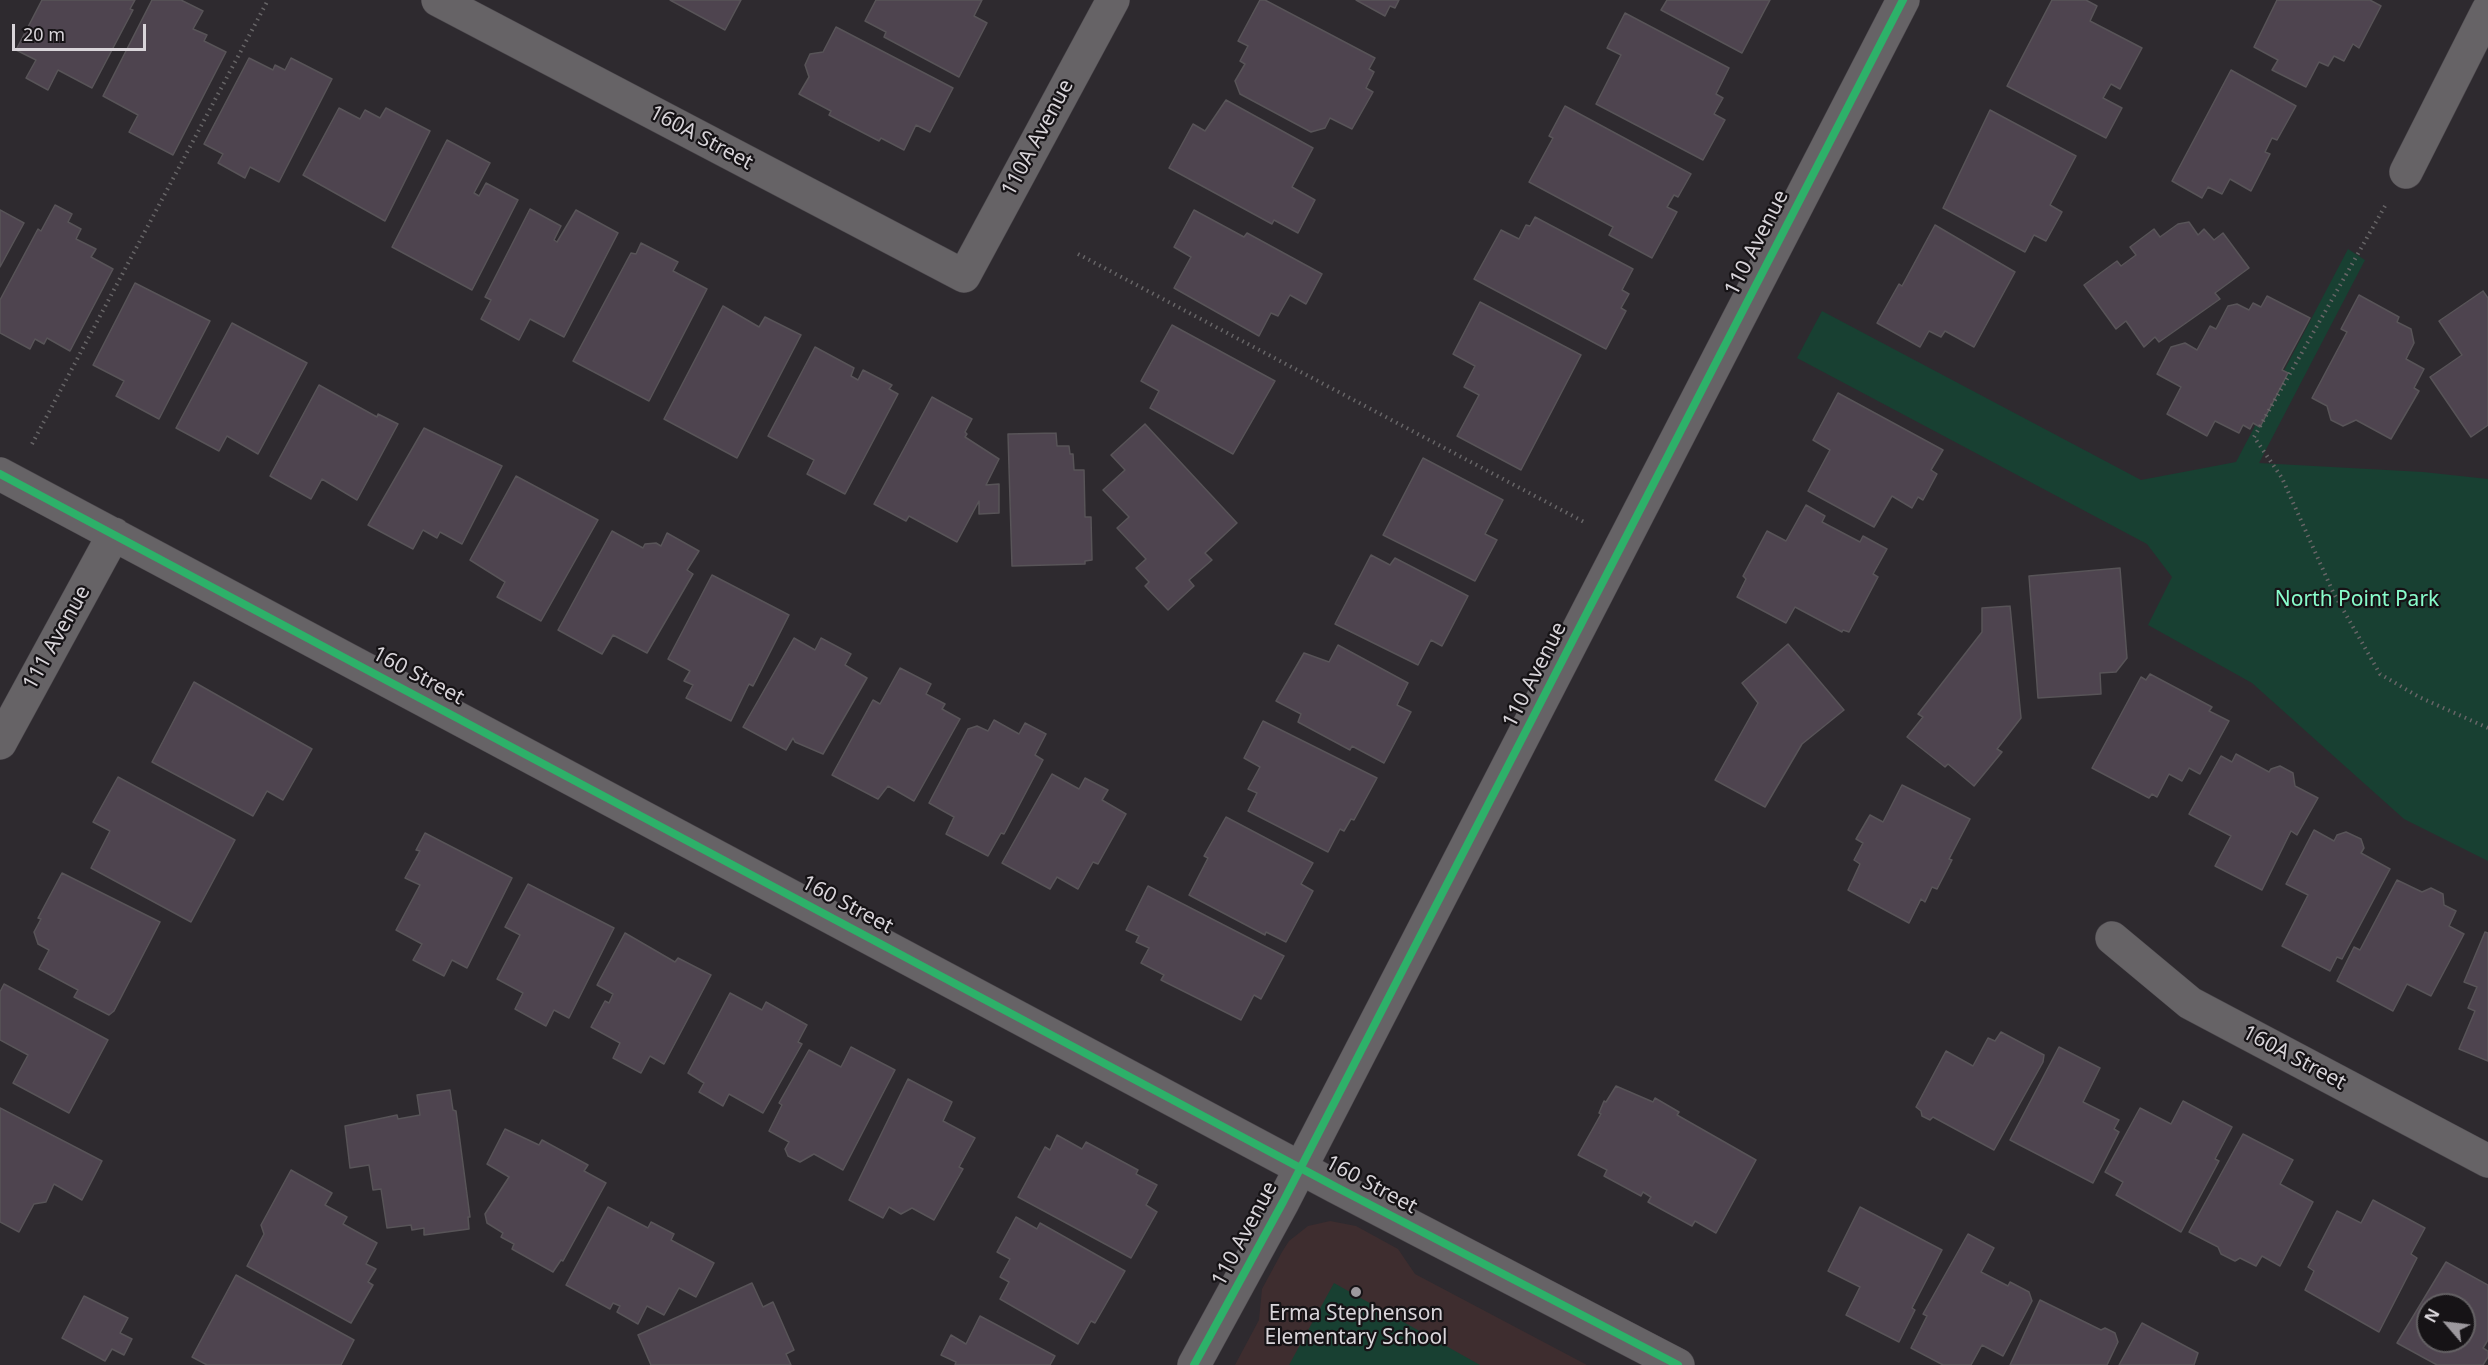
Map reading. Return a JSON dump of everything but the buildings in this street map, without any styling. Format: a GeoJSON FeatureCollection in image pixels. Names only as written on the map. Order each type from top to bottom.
{"type":"FeatureCollection","features":[{"type":"Feature","properties":{"kind":"street","name":"160A Street"},"geometry":{"type":"LineString","coordinates":[[438,0],[964,276]]}},
{"type":"Feature","properties":{"kind":"street","name":"110A Avenue"},"geometry":{"type":"LineString","coordinates":[[964,276],[1113,0]]}},
{"type":"Feature","properties":{"kind":"street","name":"110 Avenue"},"geometry":{"type":"LineString","coordinates":[[1194,1365],[1300,1168],[1903,0]]}},
{"type":"Feature","properties":{"kind":"street"},"geometry":{"type":"LineString","coordinates":[[2406,172],[2488,10]]}},
{"type":"Feature","properties":{"kind":"street","name":"160 Street"},"geometry":{"type":"LineString","coordinates":[[0,474],[1300,1168],[1678,1365]]}},
{"type":"Feature","properties":{"kind":"street","name":"111 Avenue"},"geometry":{"type":"LineString","coordinates":[[0,743],[114,534]]}},
{"type":"Feature","properties":{"kind":"street","name":"160A Street"},"geometry":{"type":"LineString","coordinates":[[2112,938],[2190,1003],[2488,1161]]}},
{"type":"Feature","properties":{"kind":"path"},"geometry":{"type":"LineString","coordinates":[[31,445],[268,0]]}},
{"type":"Feature","properties":{"kind":"path"},"geometry":{"type":"LineString","coordinates":[[2406,172],[2368,234],[2254,437],[2282,478],[2333,592],[2380,674],[2419,697],[2488,728]]}},
{"type":"Feature","properties":{"kind":"path"},"geometry":{"type":"LineString","coordinates":[[1078,255],[1586,523]]}},
{"type":"Feature","properties":{"kind":"shaded area","name":"Erma Stephenson Elementary School"},"geometry":{"type":"Polygon","coordinates":[[[1330,1221],[1356,1226],[1398,1249],[1415,1274],[1587,1365],[1235,1365],[1259,1320],[1262,1289],[1289,1241],[1308,1226],[1330,1221]]]}},
{"type":"Feature","properties":{"kind":"green space","name":"North Point Park"},"geometry":{"type":"Polygon","coordinates":[[[2348,249],[2365,260],[2259,463],[2423,472],[2488,479],[2488,861],[2404,819],[2252,683],[2148,625],[2172,577],[2147,544],[1797,358],[1822,311],[2141,480],[2236,462],[2348,249]]]}},
{"type":"Feature","properties":{"kind":"green space"},"geometry":{"type":"Polygon","coordinates":[[[1334,1283],[1480,1365],[1289,1365],[1334,1283]]]}},
{"type":"Feature","properties":{"kind":"cycle path"},"geometry":{"type":"LineString","coordinates":[[1194,1365],[1283,1202],[1903,0]]}},
{"type":"Feature","properties":{"kind":"cycle path"},"geometry":{"type":"LineString","coordinates":[[0,474],[1336,1187],[1678,1365]]}},
{"type":"Feature","properties":{"kind":"place","name":"Erma Stephenson Elementary School"},"geometry":{"type":"Point","coordinates":[1356,1292]}}]}
